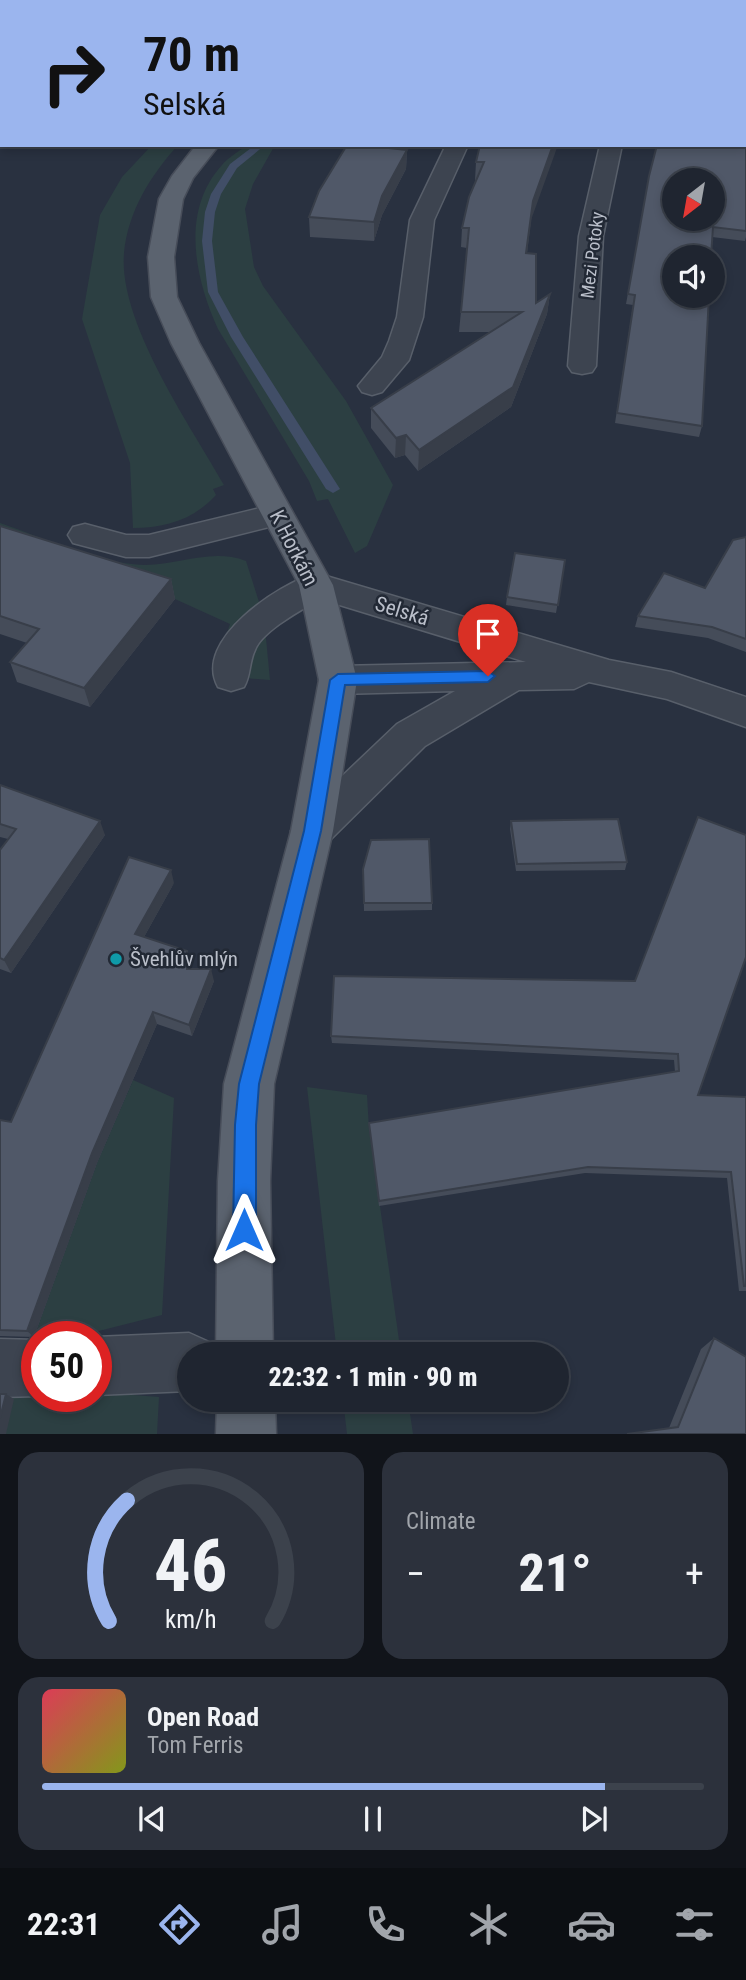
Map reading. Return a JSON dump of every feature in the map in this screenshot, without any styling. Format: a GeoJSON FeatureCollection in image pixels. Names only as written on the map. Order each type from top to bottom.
{"type":"FeatureCollection","features":[{"type":"Feature","properties":{"kind":"main road","name":"K Horkám"},"geometry":{"type":"LineString","coordinates":[[206,147],[183,176],[164,222],[161,257],[164,297],[185,343],[316,584],[338,680],[312,831],[249,1084],[244,1181],[245,1342]]}},
{"type":"Feature","properties":{"kind":"main road"},"geometry":{"type":"LineString","coordinates":[[246,1412],[246,1434]]}},
{"type":"Feature","properties":{"kind":"street"},"geometry":{"type":"LineString","coordinates":[[372,386],[395,360],[403,341],[410,317],[422,220],[456,147]]}},
{"type":"Feature","properties":{"kind":"street","name":"Mezi Potoky"},"geometry":{"type":"LineString","coordinates":[[582,366],[591,236],[611,147]]}},
{"type":"Feature","properties":{"kind":"street"},"geometry":{"type":"LineString","coordinates":[[85,535],[126,546],[149,546],[277,514]]}},
{"type":"Feature","properties":{"kind":"street"},"geometry":{"type":"LineString","coordinates":[[232,677],[237,645],[243,637],[269,615],[316,584]]}},
{"type":"Feature","properties":{"kind":"street","name":"Selská"},"geometry":{"type":"LineString","coordinates":[[316,584],[609,674],[671,687],[746,712]]}},
{"type":"Feature","properties":{"kind":"street","name":"Selská"},"geometry":{"type":"LineString","coordinates":[[338,680],[609,674]]}},
{"type":"Feature","properties":{"kind":"street","name":"Selská"},"geometry":{"type":"LineString","coordinates":[[312,831],[411,735],[513,676]]}},
{"type":"Feature","properties":{"kind":"street"},"geometry":{"type":"LineString","coordinates":[[112,1365],[177,1363]]}},
{"type":"Feature","properties":{"kind":"street"},"geometry":{"type":"LineString","coordinates":[[0,1368],[21,1368]]}},
{"type":"Feature","properties":{"kind":"shaded area"},"geometry":{"type":"Polygon","coordinates":[[[150,147],[176,147],[150,181],[130,223],[124,253],[125,280],[132,310],[144,341],[176,403],[224,485],[213,489],[216,495],[207,504],[178,521],[133,528],[130,463],[82,319],[100,215],[122,177],[150,147]]]}},
{"type":"Feature","properties":{"kind":"shaded area"},"geometry":{"type":"Polygon","coordinates":[[[245,147],[274,147],[253,184],[245,209],[254,267],[263,286],[346,401],[393,485],[367,546],[355,553],[328,499],[317,501],[309,481],[218,329],[203,289],[196,246],[200,203],[209,183],[231,157],[245,147]]]}},
{"type":"Feature","properties":{"kind":"shaded area"},"geometry":{"type":"Polygon","coordinates":[[[0,523],[53,543],[127,564],[158,564],[220,556],[246,561],[260,605],[220,676],[212,676],[230,624],[175,599],[0,544],[0,523]]]}},
{"type":"Feature","properties":{"kind":"shaded area"},"geometry":{"type":"Polygon","coordinates":[[[265,628],[270,680],[245,678],[251,645],[265,628]]]}},
{"type":"Feature","properties":{"kind":"shaded area"},"geometry":{"type":"Polygon","coordinates":[[[133,1080],[174,1098],[162,1315],[112,1328],[112,1321],[40,1321],[97,1163],[133,1080]]]}},
{"type":"Feature","properties":{"kind":"shaded area"},"geometry":{"type":"Polygon","coordinates":[[[307,1087],[367,1095],[369,1129],[399,1342],[336,1342],[307,1087]]]}},
{"type":"Feature","properties":{"kind":"shaded area"},"geometry":{"type":"Polygon","coordinates":[[[0,1385],[21,1387],[21,1412],[112,1412],[112,1393],[159,1397],[157,1434],[6,1434],[0,1385]]]}},
{"type":"Feature","properties":{"kind":"shaded area"},"geometry":{"type":"Polygon","coordinates":[[[344,1412],[410,1412],[413,1434],[347,1434],[344,1412]]]}},
{"type":"Feature","properties":{"kind":"building"},"geometry":{"type":"Polygon","coordinates":[[[346,147],[407,150],[382,196],[374,222],[309,217],[319,191],[346,147]]]}},
{"type":"Feature","properties":{"kind":"building"},"geometry":{"type":"Polygon","coordinates":[[[480,147],[552,147],[533,201],[526,253],[536,254],[536,303],[550,294],[513,387],[419,450],[406,435],[396,438],[371,408],[522,312],[461,312],[469,228],[462,228],[469,197],[484,162],[476,162],[480,147]]]}},
{"type":"Feature","properties":{"kind":"building"},"geometry":{"type":"Polygon","coordinates":[[[656,147],[746,147],[746,231],[725,228],[725,168],[662,168],[662,231],[713,231],[712,245],[662,245],[662,308],[708,308],[702,426],[617,413],[635,295],[628,294],[656,147]]]}},
{"type":"Feature","properties":{"kind":"building"},"geometry":{"type":"Polygon","coordinates":[[[0,526],[171,579],[84,688],[10,662],[39,629],[0,616],[0,526]]]}},
{"type":"Feature","properties":{"kind":"building"},"geometry":{"type":"Polygon","coordinates":[[[746,537],[746,639],[712,627],[638,616],[664,573],[705,588],[733,540],[746,537]]]}},
{"type":"Feature","properties":{"kind":"building"},"geometry":{"type":"Polygon","coordinates":[[[515,553],[565,560],[558,605],[507,597],[515,553]]]}},
{"type":"Feature","properties":{"kind":"building"},"geometry":{"type":"Polygon","coordinates":[[[0,785],[100,821],[4,960],[0,958],[0,850],[16,829],[0,824],[0,785]]]}},
{"type":"Feature","properties":{"kind":"building"},"geometry":{"type":"Polygon","coordinates":[[[698,817],[746,835],[746,957],[698,1095],[746,1097],[746,1286],[731,1172],[588,1167],[379,1201],[369,1123],[679,1071],[678,1054],[331,1036],[334,976],[635,981],[698,817]]]}},
{"type":"Feature","properties":{"kind":"building"},"geometry":{"type":"Polygon","coordinates":[[[618,819],[627,862],[517,864],[511,821],[618,819]]]}},
{"type":"Feature","properties":{"kind":"building"},"geometry":{"type":"Polygon","coordinates":[[[429,839],[432,903],[364,903],[363,869],[371,840],[429,839]]]}},
{"type":"Feature","properties":{"kind":"building"},"geometry":{"type":"Polygon","coordinates":[[[129,857],[171,870],[135,934],[187,951],[187,969],[211,969],[189,1025],[153,1012],[92,1153],[31,1321],[21,1321],[21,1331],[0,1330],[0,1120],[11,1122],[129,857]]]}},
{"type":"Feature","properties":{"kind":"building"},"geometry":{"type":"Polygon","coordinates":[[[714,1338],[746,1357],[746,1434],[627,1434],[678,1427],[714,1338]]]}},
{"type":"Feature","properties":{"kind":"building"},"geometry":{"type":"Polygon","coordinates":[[[0,1394],[6,1394],[0,1418],[0,1394]]]}},
{"type":"Feature","properties":{"kind":"waterway"},"geometry":{"type":"LineString","coordinates":[[258,147],[233,166],[216,194],[210,212],[207,241],[213,292],[237,337],[333,489]]}},
{"type":"Feature","properties":{"kind":"place","name":"Švehlův mlýn"},"geometry":{"type":"Point","coordinates":[116,959]}},
{"type":"Feature","properties":{"kind":"route"},"geometry":{"type":"LineString","coordinates":[[244,1230],[245,1125],[253,1059],[312,831],[338,680],[488,676]]}}]}
